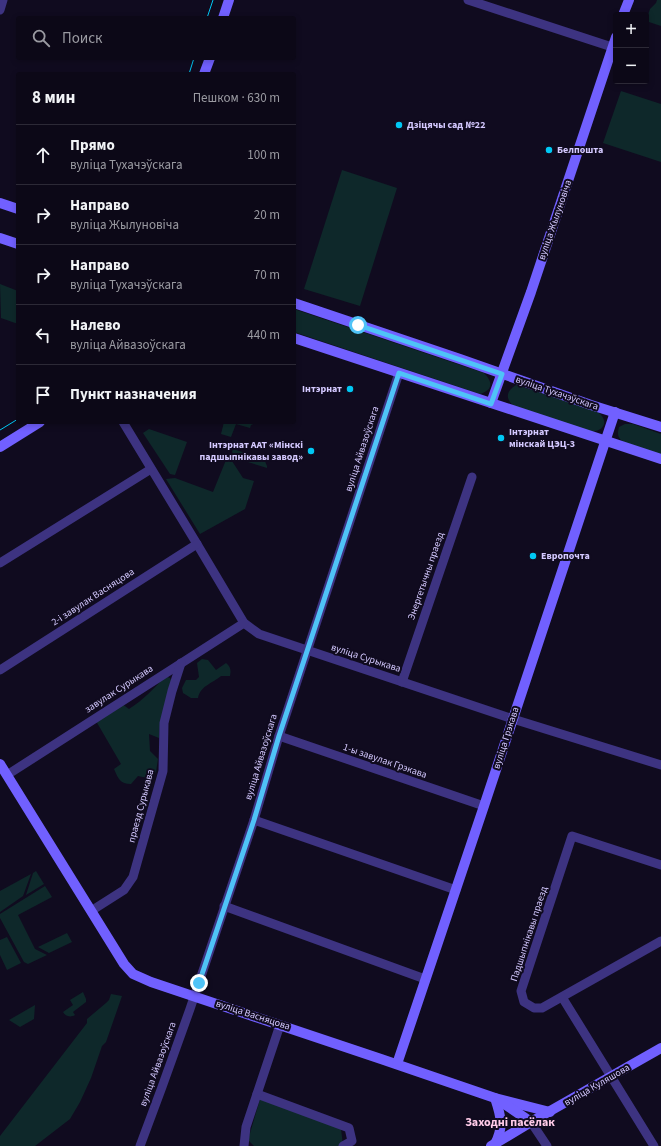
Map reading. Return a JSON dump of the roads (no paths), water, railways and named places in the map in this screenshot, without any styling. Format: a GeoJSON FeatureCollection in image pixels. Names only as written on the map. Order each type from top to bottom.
{"type":"FeatureCollection","features":[{"type":"Feature","properties":{"kind":"street"},"geometry":{"type":"LineString","coordinates":[[0,10],[3,0]]}},
{"type":"Feature","properties":{"kind":"street"},"geometry":{"type":"LineString","coordinates":[[224,16],[229,0]]}},
{"type":"Feature","properties":{"kind":"street"},"geometry":{"type":"LineString","coordinates":[[468,0],[612,47]]}},
{"type":"Feature","properties":{"kind":"street"},"geometry":{"type":"LineString","coordinates":[[624,12],[629,0]]}},
{"type":"Feature","properties":{"kind":"street","name":"вуліца Жылуновіча"},"geometry":{"type":"LineString","coordinates":[[491,404],[558,212],[612,47]]}},
{"type":"Feature","properties":{"kind":"street"},"geometry":{"type":"LineString","coordinates":[[205,72],[209,60]]}},
{"type":"Feature","properties":{"kind":"street"},"geometry":{"type":"LineString","coordinates":[[0,203],[16,208]]}},
{"type":"Feature","properties":{"kind":"street"},"geometry":{"type":"LineString","coordinates":[[0,238],[16,243]]}},
{"type":"Feature","properties":{"kind":"street","name":"вуліца Тухачэўскага"},"geometry":{"type":"LineString","coordinates":[[296,304],[661,428]]}},
{"type":"Feature","properties":{"kind":"street"},"geometry":{"type":"LineString","coordinates":[[296,339],[661,459]]}},
{"type":"Feature","properties":{"kind":"street","name":"вуліца Айвазоўскага"},"geometry":{"type":"LineString","coordinates":[[140,1146],[194,996],[254,820],[279,736],[399,373]]}},
{"type":"Feature","properties":{"kind":"street","name":"вуліца Грэкава"},"geometry":{"type":"LineString","coordinates":[[397,1064],[615,412]]}},
{"type":"Feature","properties":{"kind":"street"},"geometry":{"type":"LineString","coordinates":[[0,447],[37,424]]}},
{"type":"Feature","properties":{"kind":"street","name":"вуліца Сурыкава"},"geometry":{"type":"LineString","coordinates":[[124,424],[244,623],[259,634],[513,719],[661,765]]}},
{"type":"Feature","properties":{"kind":"street"},"geometry":{"type":"LineString","coordinates":[[0,563],[151,469]]}},
{"type":"Feature","properties":{"kind":"street","name":"Энергетычны праезд"},"geometry":{"type":"LineString","coordinates":[[402,682],[472,477]]}},
{"type":"Feature","properties":{"kind":"street","name":"2-і завулак Васняцова"},"geometry":{"type":"LineString","coordinates":[[0,670],[197,544]]}},
{"type":"Feature","properties":{"kind":"street","name":"завулак Сурыкава"},"geometry":{"type":"LineString","coordinates":[[7,774],[244,623]]}},
{"type":"Feature","properties":{"kind":"street","name":"праезд Сурыкава"},"geometry":{"type":"LineString","coordinates":[[91,911],[124,890],[133,877],[163,771],[164,723],[181,663]]}},
{"type":"Feature","properties":{"kind":"street","name":"1-ы завулак Грэкава"},"geometry":{"type":"LineString","coordinates":[[279,736],[484,806]]}},
{"type":"Feature","properties":{"kind":"street","name":"вуліца Васняцова"},"geometry":{"type":"LineString","coordinates":[[0,764],[124,964],[133,974],[152,982],[495,1098],[550,1112]]}},
{"type":"Feature","properties":{"kind":"street"},"geometry":{"type":"LineString","coordinates":[[254,820],[456,890]]}},
{"type":"Feature","properties":{"kind":"street","name":"Падшыпнікавы праезд"},"geometry":{"type":"LineString","coordinates":[[661,865],[572,836],[522,991],[524,1002],[534,1008],[542,1008],[661,941]]}},
{"type":"Feature","properties":{"kind":"street"},"geometry":{"type":"LineString","coordinates":[[224,906],[425,979]]}},
{"type":"Feature","properties":{"kind":"street"},"geometry":{"type":"LineString","coordinates":[[562,997],[654,1146]]}},
{"type":"Feature","properties":{"kind":"street"},"geometry":{"type":"LineString","coordinates":[[244,1146],[246,1127],[280,1025]]}},
{"type":"Feature","properties":{"kind":"street","name":"вуліца Куляшова"},"geometry":{"type":"LineString","coordinates":[[493,1145],[530,1122],[661,1048]]}},
{"type":"Feature","properties":{"kind":"street"},"geometry":{"type":"LineString","coordinates":[[257,1094],[349,1128],[352,1140],[343,1146]]}},
{"type":"Feature","properties":{"kind":"street"},"geometry":{"type":"LineString","coordinates":[[493,1145],[501,1128],[495,1098]]}},
{"type":"Feature","properties":{"kind":"street","name":"вуліца Васняцова"},"geometry":{"type":"LineString","coordinates":[[495,1098],[530,1122],[547,1146]]}},
{"type":"Feature","properties":{"kind":"tram line"},"geometry":{"type":"LineString","coordinates":[[208,16],[213,0]]}},
{"type":"Feature","properties":{"kind":"tram line"},"geometry":{"type":"LineString","coordinates":[[190,72],[193,60]]}},
{"type":"Feature","properties":{"kind":"tram line"},"geometry":{"type":"LineString","coordinates":[[0,430],[16,420]]}},
{"type":"Feature","properties":{"kind":"place","name":"Дзіцячы сад №22"},"geometry":{"type":"Point","coordinates":[399,125]}},
{"type":"Feature","properties":{"kind":"place","name":"Белпошта"},"geometry":{"type":"Point","coordinates":[549,150]}},
{"type":"Feature","properties":{"kind":"place","name":"Інтэрнат"},"geometry":{"type":"Point","coordinates":[350,389]}},
{"type":"Feature","properties":{"kind":"place","name":"Інтэрнат мінскай ЦЭЦ-3"},"geometry":{"type":"Point","coordinates":[501,438]}},
{"type":"Feature","properties":{"kind":"place","name":"Інтэрнат ААТ «Мінскі падшыпнікавы завод»"},"geometry":{"type":"Point","coordinates":[311,451]}},
{"type":"Feature","properties":{"kind":"place","name":"Европочта"},"geometry":{"type":"Point","coordinates":[533,556]}},
{"type":"Feature","properties":{"kind":"district","name":"Заходні пасёлак"},"geometry":{"type":"Point","coordinates":[510,1122]}}]}
